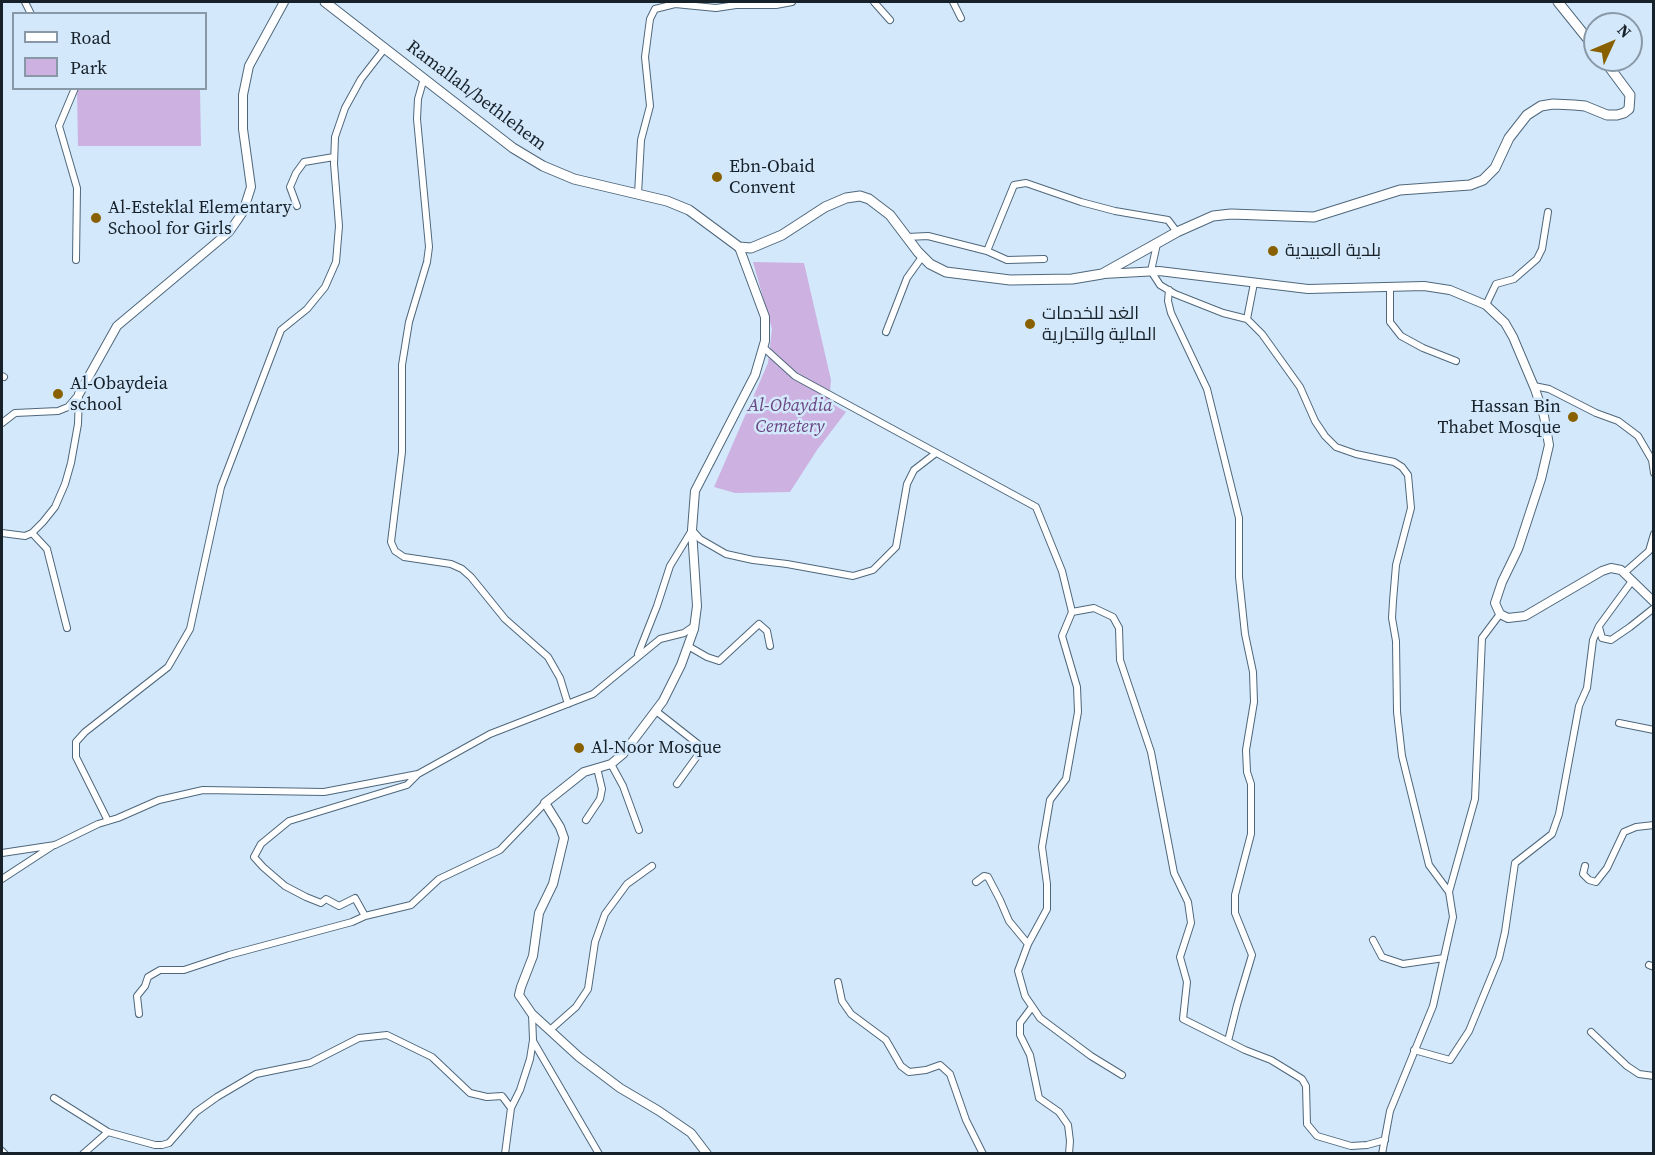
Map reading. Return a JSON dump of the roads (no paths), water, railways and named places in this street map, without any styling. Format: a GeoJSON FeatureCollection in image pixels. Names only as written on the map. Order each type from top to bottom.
{"type":"FeatureCollection","features":[{"type":"Feature","properties":{"kind":"main road","name":"Ramallah/bethlehem"},"geometry":{"type":"LineString","coordinates":[[325,2],[471,117],[513,148],[543,166],[574,180],[667,201],[688,210],[739,246]]}},
{"type":"Feature","properties":{"kind":"main road"},"geometry":{"type":"LineString","coordinates":[[1558,2],[1583,33]]}},
{"type":"Feature","properties":{"kind":"main road"},"geometry":{"type":"LineString","coordinates":[[739,246],[751,248],[762,244],[782,235],[825,207],[846,198],[861,196],[876,203],[890,215],[922,257],[946,272],[1010,280],[1072,279],[1102,274],[1177,232],[1213,216],[1231,214],[1314,218],[1400,190],[1456,187],[1483,180],[1495,168],[1509,138],[1527,116],[1541,106],[1574,105],[1617,116],[1629,109],[1630,95],[1613,72]]}},
{"type":"Feature","properties":{"kind":"street"},"geometry":{"type":"LineString","coordinates":[[2,423],[15,413],[58,411],[68,407],[80,394],[117,326],[229,232],[243,212],[251,186],[243,129],[243,95],[249,66],[284,2]]}},
{"type":"Feature","properties":{"kind":"street"},"geometry":{"type":"LineString","coordinates":[[638,194],[641,140],[650,106],[645,57],[650,19],[655,9],[675,4],[716,8],[792,2]]}},
{"type":"Feature","properties":{"kind":"street"},"geometry":{"type":"LineString","coordinates":[[874,2],[890,20]]}},
{"type":"Feature","properties":{"kind":"street"},"geometry":{"type":"LineString","coordinates":[[953,2],[961,18]]}},
{"type":"Feature","properties":{"kind":"street"},"geometry":{"type":"LineString","coordinates":[[108,821],[76,757],[76,742],[85,732],[168,667],[190,629],[222,487],[281,330],[308,309],[326,288],[336,262],[339,226],[334,157],[335,137],[345,108],[362,79],[385,48]]}},
{"type":"Feature","properties":{"kind":"street"},"geometry":{"type":"LineString","coordinates":[[424,78],[418,99],[417,118],[429,247],[428,262],[409,322],[402,365],[402,452],[391,542],[395,551],[404,557],[451,564],[462,569],[471,577],[505,619],[548,657],[557,672],[568,704]]}},
{"type":"Feature","properties":{"kind":"street"},"geometry":{"type":"LineString","coordinates":[[74,90],[59,126],[77,188],[76,260]]}},
{"type":"Feature","properties":{"kind":"street"},"geometry":{"type":"LineString","coordinates":[[297,206],[290,187],[304,162],[334,157]]}},
{"type":"Feature","properties":{"kind":"street"},"geometry":{"type":"LineString","coordinates":[[987,251],[1014,185],[1026,183],[1115,212],[1168,220],[1177,232]]}},
{"type":"Feature","properties":{"kind":"street"},"geometry":{"type":"LineString","coordinates":[[1486,305],[1497,284],[1514,279],[1538,259],[1542,249],[1548,212]]}},
{"type":"Feature","properties":{"kind":"street"},"geometry":{"type":"LineString","coordinates":[[906,237],[928,236],[987,251],[1007,260],[1044,259]]}},
{"type":"Feature","properties":{"kind":"street"},"geometry":{"type":"LineString","coordinates":[[1157,244],[1151,271],[1160,285],[1223,313],[1247,318],[1262,334],[1300,387],[1315,421],[1336,447],[1394,462],[1408,475],[1411,508],[1396,565],[1392,618],[1396,641],[1397,712],[1402,756],[1430,865],[1449,892]]}},
{"type":"Feature","properties":{"kind":"street"},"geometry":{"type":"LineString","coordinates":[[139,1014],[137,996],[145,986],[148,977],[160,970],[184,970],[365,916],[411,906],[439,879],[500,850],[532,814],[584,772],[611,764],[623,754],[656,711],[681,665],[688,646],[695,625],[697,606],[692,531],[695,491],[750,384],[763,347],[766,330],[765,318],[739,246]]}},
{"type":"Feature","properties":{"kind":"street"},"geometry":{"type":"LineString","coordinates":[[886,332],[907,278],[922,257]]}},
{"type":"Feature","properties":{"kind":"street"},"geometry":{"type":"LineString","coordinates":[[1102,274],[1151,271],[1308,289],[1424,286],[1450,290],[1486,305],[1505,323],[1513,337],[1534,386],[1544,416],[1549,445],[1541,479],[1518,549],[1495,603],[1500,614],[1508,618],[1525,615],[1611,568],[1621,570],[1653,602]]}},
{"type":"Feature","properties":{"kind":"street"},"geometry":{"type":"LineString","coordinates":[[1247,318],[1254,283]]}},
{"type":"Feature","properties":{"kind":"street"},"geometry":{"type":"LineString","coordinates":[[1390,287],[1390,322],[1401,336],[1423,348],[1456,361]]}},
{"type":"Feature","properties":{"kind":"street"},"geometry":{"type":"LineString","coordinates":[[1169,290],[1168,302],[1171,313],[1207,389],[1239,518],[1239,577],[1245,634],[1253,672],[1254,702],[1246,750],[1247,772],[1251,784],[1251,834],[1235,895],[1235,913],[1252,954],[1228,1041]]}},
{"type":"Feature","properties":{"kind":"street"},"geometry":{"type":"LineString","coordinates":[[763,347],[795,376],[1036,507],[1062,571],[1072,612],[1062,636],[1077,687],[1078,712],[1066,779],[1050,800],[1042,847],[1047,885],[1047,909],[1028,944],[1018,970],[1024,996],[1040,1018],[1090,1056],[1122,1075]]}},
{"type":"Feature","properties":{"kind":"street"},"geometry":{"type":"LineString","coordinates":[[1534,386],[1549,389],[1596,413],[1618,421],[1638,436],[1652,460],[1653,473]]}},
{"type":"Feature","properties":{"kind":"street"},"geometry":{"type":"LineString","coordinates":[[2,533],[21,537],[32,533],[55,507],[65,484],[78,424],[80,394]]}},
{"type":"Feature","properties":{"kind":"street"},"geometry":{"type":"LineString","coordinates":[[692,531],[700,539],[726,554],[753,560],[853,576],[873,570],[896,547],[905,493],[914,470],[936,453]]}},
{"type":"Feature","properties":{"kind":"street"},"geometry":{"type":"LineString","coordinates":[[638,657],[670,566],[692,531]]}},
{"type":"Feature","properties":{"kind":"street"},"geometry":{"type":"LineString","coordinates":[[32,533],[47,549],[67,628]]}},
{"type":"Feature","properties":{"kind":"street"},"geometry":{"type":"LineString","coordinates":[[1624,573],[1649,551],[1653,534]]}},
{"type":"Feature","properties":{"kind":"street"},"geometry":{"type":"LineString","coordinates":[[1414,1050],[1450,1060],[1469,1031],[1499,958],[1515,863],[1552,834],[1559,814],[1579,706],[1587,688],[1593,640],[1599,626],[1632,581]]}},
{"type":"Feature","properties":{"kind":"street"},"geometry":{"type":"LineString","coordinates":[[1072,612],[1094,608],[1113,617],[1119,628],[1120,660],[1151,752],[1174,873],[1188,902],[1191,923],[1180,957],[1187,982],[1183,1019],[1271,1060],[1302,1079],[1306,1086],[1307,1124],[1317,1136],[1351,1146],[1385,1140]]}},
{"type":"Feature","properties":{"kind":"street"},"geometry":{"type":"LineString","coordinates":[[1599,626],[1602,638],[1611,640],[1653,608]]}},
{"type":"Feature","properties":{"kind":"street"},"geometry":{"type":"LineString","coordinates":[[1382,1154],[1390,1111],[1433,1006],[1444,958],[1453,916],[1449,892],[1475,799],[1482,638],[1500,614]]}},
{"type":"Feature","properties":{"kind":"street"},"geometry":{"type":"LineString","coordinates":[[688,646],[719,661],[759,624],[767,631],[770,646]]}},
{"type":"Feature","properties":{"kind":"street"},"geometry":{"type":"LineString","coordinates":[[365,916],[355,898],[339,906],[326,899],[321,903],[285,886],[254,857],[261,844],[289,821],[407,785],[418,774],[490,734],[593,694],[660,639],[684,633],[695,625]]}},
{"type":"Feature","properties":{"kind":"street"},"geometry":{"type":"LineString","coordinates":[[656,711],[702,748],[677,784]]}},
{"type":"Feature","properties":{"kind":"street"},"geometry":{"type":"LineString","coordinates":[[1618,723],[1653,730]]}},
{"type":"Feature","properties":{"kind":"street"},"geometry":{"type":"LineString","coordinates":[[611,764],[623,786],[639,830]]}},
{"type":"Feature","properties":{"kind":"street"},"geometry":{"type":"LineString","coordinates":[[586,820],[600,799],[602,789],[597,768]]}},
{"type":"Feature","properties":{"kind":"street"},"geometry":{"type":"LineString","coordinates":[[2,879],[55,845],[98,824],[159,800],[203,790],[324,792],[418,774]]}},
{"type":"Feature","properties":{"kind":"street"},"geometry":{"type":"LineString","coordinates":[[545,803],[560,826],[564,837],[553,884],[539,913],[533,956],[519,996],[532,1014],[550,1030],[620,1088],[691,1133],[707,1154]]}},
{"type":"Feature","properties":{"kind":"street"},"geometry":{"type":"LineString","coordinates":[[1586,866],[1583,874],[1589,880],[1596,882],[1607,868],[1624,832],[1636,826],[1653,825]]}},
{"type":"Feature","properties":{"kind":"street"},"geometry":{"type":"LineString","coordinates":[[2,853],[55,845]]}},
{"type":"Feature","properties":{"kind":"street"},"geometry":{"type":"LineString","coordinates":[[550,1030],[576,1008],[588,989],[595,942],[605,914],[627,884],[652,866]]}},
{"type":"Feature","properties":{"kind":"street"},"geometry":{"type":"LineString","coordinates":[[976,882],[984,876],[988,877],[1008,921],[1028,944]]}},
{"type":"Feature","properties":{"kind":"street"},"geometry":{"type":"LineString","coordinates":[[1373,940],[1382,957],[1403,964],[1444,958]]}},
{"type":"Feature","properties":{"kind":"street"},"geometry":{"type":"LineString","coordinates":[[838,982],[842,1001],[851,1014],[886,1040],[901,1066],[909,1072],[940,1065],[950,1074],[966,1120],[983,1154]]}},
{"type":"Feature","properties":{"kind":"street"},"geometry":{"type":"LineString","coordinates":[[1032,1007],[1020,1023],[1020,1035],[1030,1055],[1039,1098],[1059,1112],[1068,1125],[1069,1154]]}},
{"type":"Feature","properties":{"kind":"street"},"geometry":{"type":"LineString","coordinates":[[505,1154],[511,1108],[520,1090],[530,1059],[533,1040],[532,1014]]}},
{"type":"Feature","properties":{"kind":"street"},"geometry":{"type":"LineString","coordinates":[[1591,1032],[1627,1066],[1639,1074],[1653,1077]]}},
{"type":"Feature","properties":{"kind":"street"},"geometry":{"type":"LineString","coordinates":[[54,1098],[108,1132],[155,1145],[169,1143],[196,1112],[256,1074],[310,1063],[359,1038],[387,1035],[432,1057],[471,1093],[502,1096],[511,1108]]}},
{"type":"Feature","properties":{"kind":"street"},"geometry":{"type":"LineString","coordinates":[[533,1040],[599,1154]]}},
{"type":"Feature","properties":{"kind":"street"},"geometry":{"type":"LineString","coordinates":[[83,1154],[108,1132]]}},
{"type":"Feature","properties":{"kind":"place","name":"Ebn-Obaid Convent"},"geometry":{"type":"Point","coordinates":[717,177]}},
{"type":"Feature","properties":{"kind":"place","name":"Al-Esteklal Elementary School for Girls"},"geometry":{"type":"Point","coordinates":[96,218]}},
{"type":"Feature","properties":{"kind":"place","name":"بلدية العبيدية"},"geometry":{"type":"Point","coordinates":[1273,251]}},
{"type":"Feature","properties":{"kind":"place","name":"الغد للخدمات المالية والتجارية"},"geometry":{"type":"Point","coordinates":[1030,324]}},
{"type":"Feature","properties":{"kind":"place","name":"Al-Obaydeia school"},"geometry":{"type":"Point","coordinates":[58,394]}},
{"type":"Feature","properties":{"kind":"place","name":"Hassan Bin Thabet Mosque"},"geometry":{"type":"Point","coordinates":[1573,417]}},
{"type":"Feature","properties":{"kind":"place","name":"Al-Noor Mosque"},"geometry":{"type":"Point","coordinates":[579,748]}},
{"type":"Feature","properties":{"kind":"park label","name":"Al-Obaydia Cemetery"},"geometry":{"type":"Point","coordinates":[790,416]}}]}
